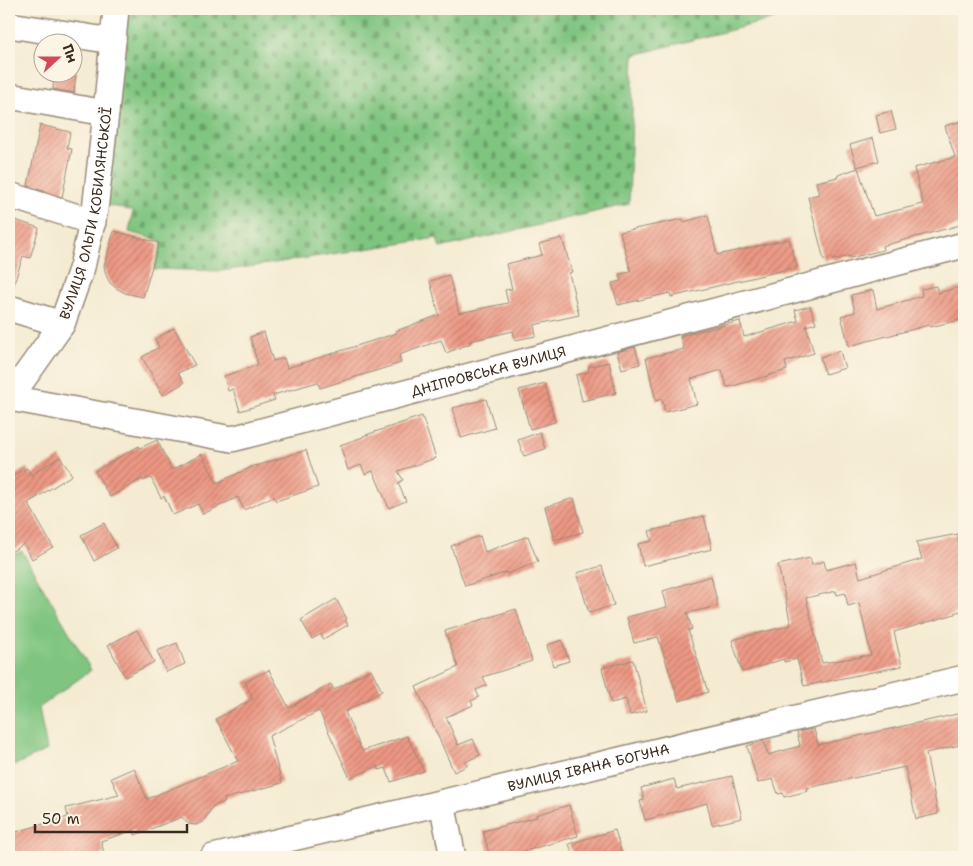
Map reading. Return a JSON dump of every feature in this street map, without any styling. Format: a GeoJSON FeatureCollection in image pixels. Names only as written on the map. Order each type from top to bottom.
{"type":"FeatureCollection","features":[{"type":"Feature","properties":{"kind":"street","name":"ВУЛИЦЯ ОЛЬГИ КОБИЛЯНСЬКОЇ"},"geometry":{"type":"LineString","coordinates":[[10,398],[62,324],[82,267],[93,222],[116,9]]}},
{"type":"Feature","properties":{"kind":"street"},"geometry":{"type":"LineString","coordinates":[[9,25],[113,41]]}},
{"type":"Feature","properties":{"kind":"street"},"geometry":{"type":"LineString","coordinates":[[9,96],[106,113]]}},
{"type":"Feature","properties":{"kind":"street"},"geometry":{"type":"LineString","coordinates":[[9,195],[93,222]]}},
{"type":"Feature","properties":{"kind":"street","name":"ДНІПРОВСЬКА ВУЛИЦЯ"},"geometry":{"type":"LineString","coordinates":[[10,398],[232,439],[964,244]]}},
{"type":"Feature","properties":{"kind":"street"},"geometry":{"type":"LineString","coordinates":[[9,308],[62,324]]}},
{"type":"Feature","properties":{"kind":"street","name":"ВУЛИЦЯ ІВАНА БОГУНА"},"geometry":{"type":"LineString","coordinates":[[213,857],[964,678]]}},
{"type":"Feature","properties":{"kind":"street"},"geometry":{"type":"LineString","coordinates":[[442,803],[453,857]]}},
{"type":"Feature","properties":{"kind":"green space"},"geometry":{"type":"Polygon","coordinates":[[[116,9],[813,9],[634,55],[629,204],[440,248],[437,238],[222,271],[154,269],[162,241],[129,232],[133,211],[96,202],[116,9]]]}},
{"type":"Feature","properties":{"kind":"green space"},"geometry":{"type":"Polygon","coordinates":[[[22,551],[91,670],[39,708],[47,750],[9,768],[9,557],[22,551]]]}},
{"type":"Feature","properties":{"kind":"building"},"geometry":{"type":"Polygon","coordinates":[[[53,82],[75,82],[74,93],[53,89],[53,82]]]}},
{"type":"Feature","properties":{"kind":"building"},"geometry":{"type":"Polygon","coordinates":[[[891,111],[896,129],[880,133],[876,115],[891,111]]]}},
{"type":"Feature","properties":{"kind":"building"},"geometry":{"type":"Polygon","coordinates":[[[964,120],[964,224],[882,246],[883,250],[850,258],[850,256],[824,260],[808,197],[819,194],[816,182],[838,177],[838,175],[858,168],[874,216],[923,204],[914,168],[955,157],[945,126],[964,120]]]}},
{"type":"Feature","properties":{"kind":"building"},"geometry":{"type":"Polygon","coordinates":[[[40,125],[70,132],[67,148],[72,149],[62,197],[28,186],[40,125]]]}},
{"type":"Feature","properties":{"kind":"building"},"geometry":{"type":"Polygon","coordinates":[[[873,138],[879,161],[857,167],[850,145],[873,138]]]}},
{"type":"Feature","properties":{"kind":"building"},"geometry":{"type":"Polygon","coordinates":[[[708,215],[717,255],[789,239],[797,267],[671,297],[670,293],[618,305],[612,283],[621,281],[619,274],[631,272],[620,232],[683,219],[684,222],[708,215]]]}},
{"type":"Feature","properties":{"kind":"building"},"geometry":{"type":"Polygon","coordinates":[[[9,218],[39,228],[30,258],[23,256],[12,290],[9,290],[9,218]]]}},
{"type":"Feature","properties":{"kind":"building"},"geometry":{"type":"Polygon","coordinates":[[[114,231],[159,243],[143,297],[125,293],[116,288],[110,283],[106,275],[104,266],[114,231]]]}},
{"type":"Feature","properties":{"kind":"building"},"geometry":{"type":"Polygon","coordinates":[[[562,238],[572,272],[569,273],[579,315],[534,325],[536,336],[515,340],[513,331],[470,341],[471,343],[446,353],[441,340],[399,355],[401,363],[320,388],[318,382],[273,395],[275,400],[240,411],[233,389],[228,391],[224,376],[258,365],[250,337],[264,332],[273,361],[284,358],[287,368],[397,333],[396,331],[439,315],[430,281],[449,275],[459,313],[508,303],[505,290],[512,289],[506,264],[542,255],[539,244],[562,238]]]}},
{"type":"Feature","properties":{"kind":"building"},"geometry":{"type":"Polygon","coordinates":[[[936,286],[938,293],[964,286],[964,319],[930,327],[929,325],[849,346],[841,316],[855,312],[851,295],[873,290],[877,309],[922,296],[921,289],[936,286]]]}},
{"type":"Feature","properties":{"kind":"building"},"geometry":{"type":"Polygon","coordinates":[[[810,306],[816,323],[806,326],[814,353],[785,362],[787,370],[727,387],[722,370],[691,379],[697,404],[665,412],[662,399],[656,401],[646,358],[684,349],[680,336],[740,321],[744,337],[798,321],[795,310],[810,306]]]}},
{"type":"Feature","properties":{"kind":"building"},"geometry":{"type":"Polygon","coordinates":[[[174,328],[195,365],[178,373],[184,383],[163,395],[142,357],[159,347],[155,339],[174,328]]]}},
{"type":"Feature","properties":{"kind":"building"},"geometry":{"type":"Polygon","coordinates":[[[635,347],[640,364],[622,369],[617,352],[635,347]]]}},
{"type":"Feature","properties":{"kind":"building"},"geometry":{"type":"Polygon","coordinates":[[[840,351],[845,368],[825,374],[820,357],[840,351]]]}},
{"type":"Feature","properties":{"kind":"building"},"geometry":{"type":"Polygon","coordinates":[[[609,362],[616,393],[582,401],[576,375],[589,372],[588,367],[609,362]]]}},
{"type":"Feature","properties":{"kind":"building"},"geometry":{"type":"Polygon","coordinates":[[[545,383],[555,422],[530,429],[519,390],[545,383]]]}},
{"type":"Feature","properties":{"kind":"building"},"geometry":{"type":"Polygon","coordinates":[[[486,399],[495,428],[461,438],[453,408],[486,399]]]}},
{"type":"Feature","properties":{"kind":"building"},"geometry":{"type":"Polygon","coordinates":[[[422,416],[436,458],[398,471],[403,480],[398,483],[406,501],[389,508],[373,471],[365,474],[361,465],[348,470],[340,445],[422,416]]]}},
{"type":"Feature","properties":{"kind":"building"},"geometry":{"type":"Polygon","coordinates":[[[540,432],[545,449],[524,456],[518,440],[540,432]]]}},
{"type":"Feature","properties":{"kind":"building"},"geometry":{"type":"Polygon","coordinates":[[[157,440],[172,470],[202,454],[217,483],[256,465],[306,450],[318,487],[276,501],[274,496],[244,510],[238,497],[203,514],[198,504],[173,515],[164,496],[161,498],[151,478],[143,481],[142,479],[110,497],[95,471],[139,446],[140,448],[157,440]]]}},
{"type":"Feature","properties":{"kind":"building"},"geometry":{"type":"Polygon","coordinates":[[[60,457],[72,475],[28,503],[53,547],[32,559],[24,544],[9,553],[9,478],[27,468],[31,475],[60,457]]]}},
{"type":"Feature","properties":{"kind":"building"},"geometry":{"type":"Polygon","coordinates":[[[574,498],[583,532],[554,540],[545,507],[574,498]]]}},
{"type":"Feature","properties":{"kind":"building"},"geometry":{"type":"Polygon","coordinates":[[[704,516],[712,549],[643,566],[638,544],[652,541],[649,531],[704,516]]]}},
{"type":"Feature","properties":{"kind":"building"},"geometry":{"type":"Polygon","coordinates":[[[104,523],[117,548],[94,561],[81,535],[104,523]]]}},
{"type":"Feature","properties":{"kind":"building"},"geometry":{"type":"Polygon","coordinates":[[[958,534],[964,568],[964,610],[894,632],[902,666],[804,686],[797,659],[784,662],[784,659],[742,672],[732,640],[791,625],[778,565],[810,558],[812,565],[824,561],[826,570],[856,562],[860,578],[922,559],[916,542],[958,534]],[[836,591],[806,598],[822,663],[871,655],[859,603],[848,606],[845,593],[837,595],[836,591]]]}},
{"type":"Feature","properties":{"kind":"building"},"geometry":{"type":"Polygon","coordinates":[[[480,536],[485,552],[528,536],[538,562],[507,574],[507,572],[465,586],[451,546],[480,536]]]}},
{"type":"Feature","properties":{"kind":"building"},"geometry":{"type":"Polygon","coordinates":[[[602,566],[614,605],[589,613],[577,573],[602,566]]]}},
{"type":"Feature","properties":{"kind":"building"},"geometry":{"type":"Polygon","coordinates":[[[711,576],[718,606],[687,613],[692,629],[688,630],[708,692],[679,701],[658,637],[634,643],[627,617],[667,607],[663,591],[711,576]]]}},
{"type":"Feature","properties":{"kind":"building"},"geometry":{"type":"Polygon","coordinates":[[[336,599],[347,619],[345,620],[348,625],[323,639],[321,634],[312,639],[301,620],[336,599]]]}},
{"type":"Feature","properties":{"kind":"building"},"geometry":{"type":"Polygon","coordinates":[[[516,609],[532,661],[483,677],[487,685],[476,690],[479,697],[471,701],[473,705],[446,717],[458,745],[473,739],[480,755],[465,762],[467,766],[454,772],[416,687],[458,667],[445,631],[516,609]]]}},
{"type":"Feature","properties":{"kind":"building"},"geometry":{"type":"Polygon","coordinates":[[[137,630],[154,662],[125,677],[108,645],[137,630]]]}},
{"type":"Feature","properties":{"kind":"building"},"geometry":{"type":"Polygon","coordinates":[[[562,640],[569,661],[553,666],[547,645],[562,640]]]}},
{"type":"Feature","properties":{"kind":"building"},"geometry":{"type":"Polygon","coordinates":[[[177,643],[185,664],[166,672],[157,651],[177,643]]]}},
{"type":"Feature","properties":{"kind":"building"},"geometry":{"type":"Polygon","coordinates":[[[633,660],[647,711],[630,715],[626,699],[611,703],[602,668],[633,660]]]}},
{"type":"Feature","properties":{"kind":"building"},"geometry":{"type":"Polygon","coordinates":[[[371,669],[382,691],[345,712],[362,751],[407,736],[424,771],[391,782],[386,768],[379,770],[378,766],[350,778],[319,711],[269,736],[282,783],[224,799],[225,802],[213,806],[203,822],[196,825],[188,824],[182,817],[135,835],[134,830],[101,841],[104,854],[93,857],[9,857],[9,834],[68,817],[66,808],[119,795],[111,778],[134,768],[147,799],[238,761],[216,719],[253,699],[245,682],[269,670],[289,708],[331,684],[334,690],[371,669]]]}},
{"type":"Feature","properties":{"kind":"building"},"geometry":{"type":"Polygon","coordinates":[[[962,713],[964,744],[926,753],[938,814],[916,819],[905,767],[807,788],[808,791],[784,797],[783,793],[778,794],[773,779],[758,783],[747,746],[764,741],[768,755],[800,746],[797,732],[814,729],[818,745],[962,713]]]}},
{"type":"Feature","properties":{"kind":"building"},"geometry":{"type":"Polygon","coordinates":[[[732,776],[742,818],[712,825],[707,803],[645,820],[640,801],[644,800],[641,788],[674,779],[677,789],[732,776]]]}},
{"type":"Feature","properties":{"kind":"building"},"geometry":{"type":"Polygon","coordinates":[[[569,805],[578,836],[518,853],[519,857],[490,857],[483,831],[537,817],[536,815],[569,805]]]}},
{"type":"Feature","properties":{"kind":"building"},"geometry":{"type":"Polygon","coordinates":[[[615,830],[623,857],[574,857],[569,844],[615,830]]]}}]}
